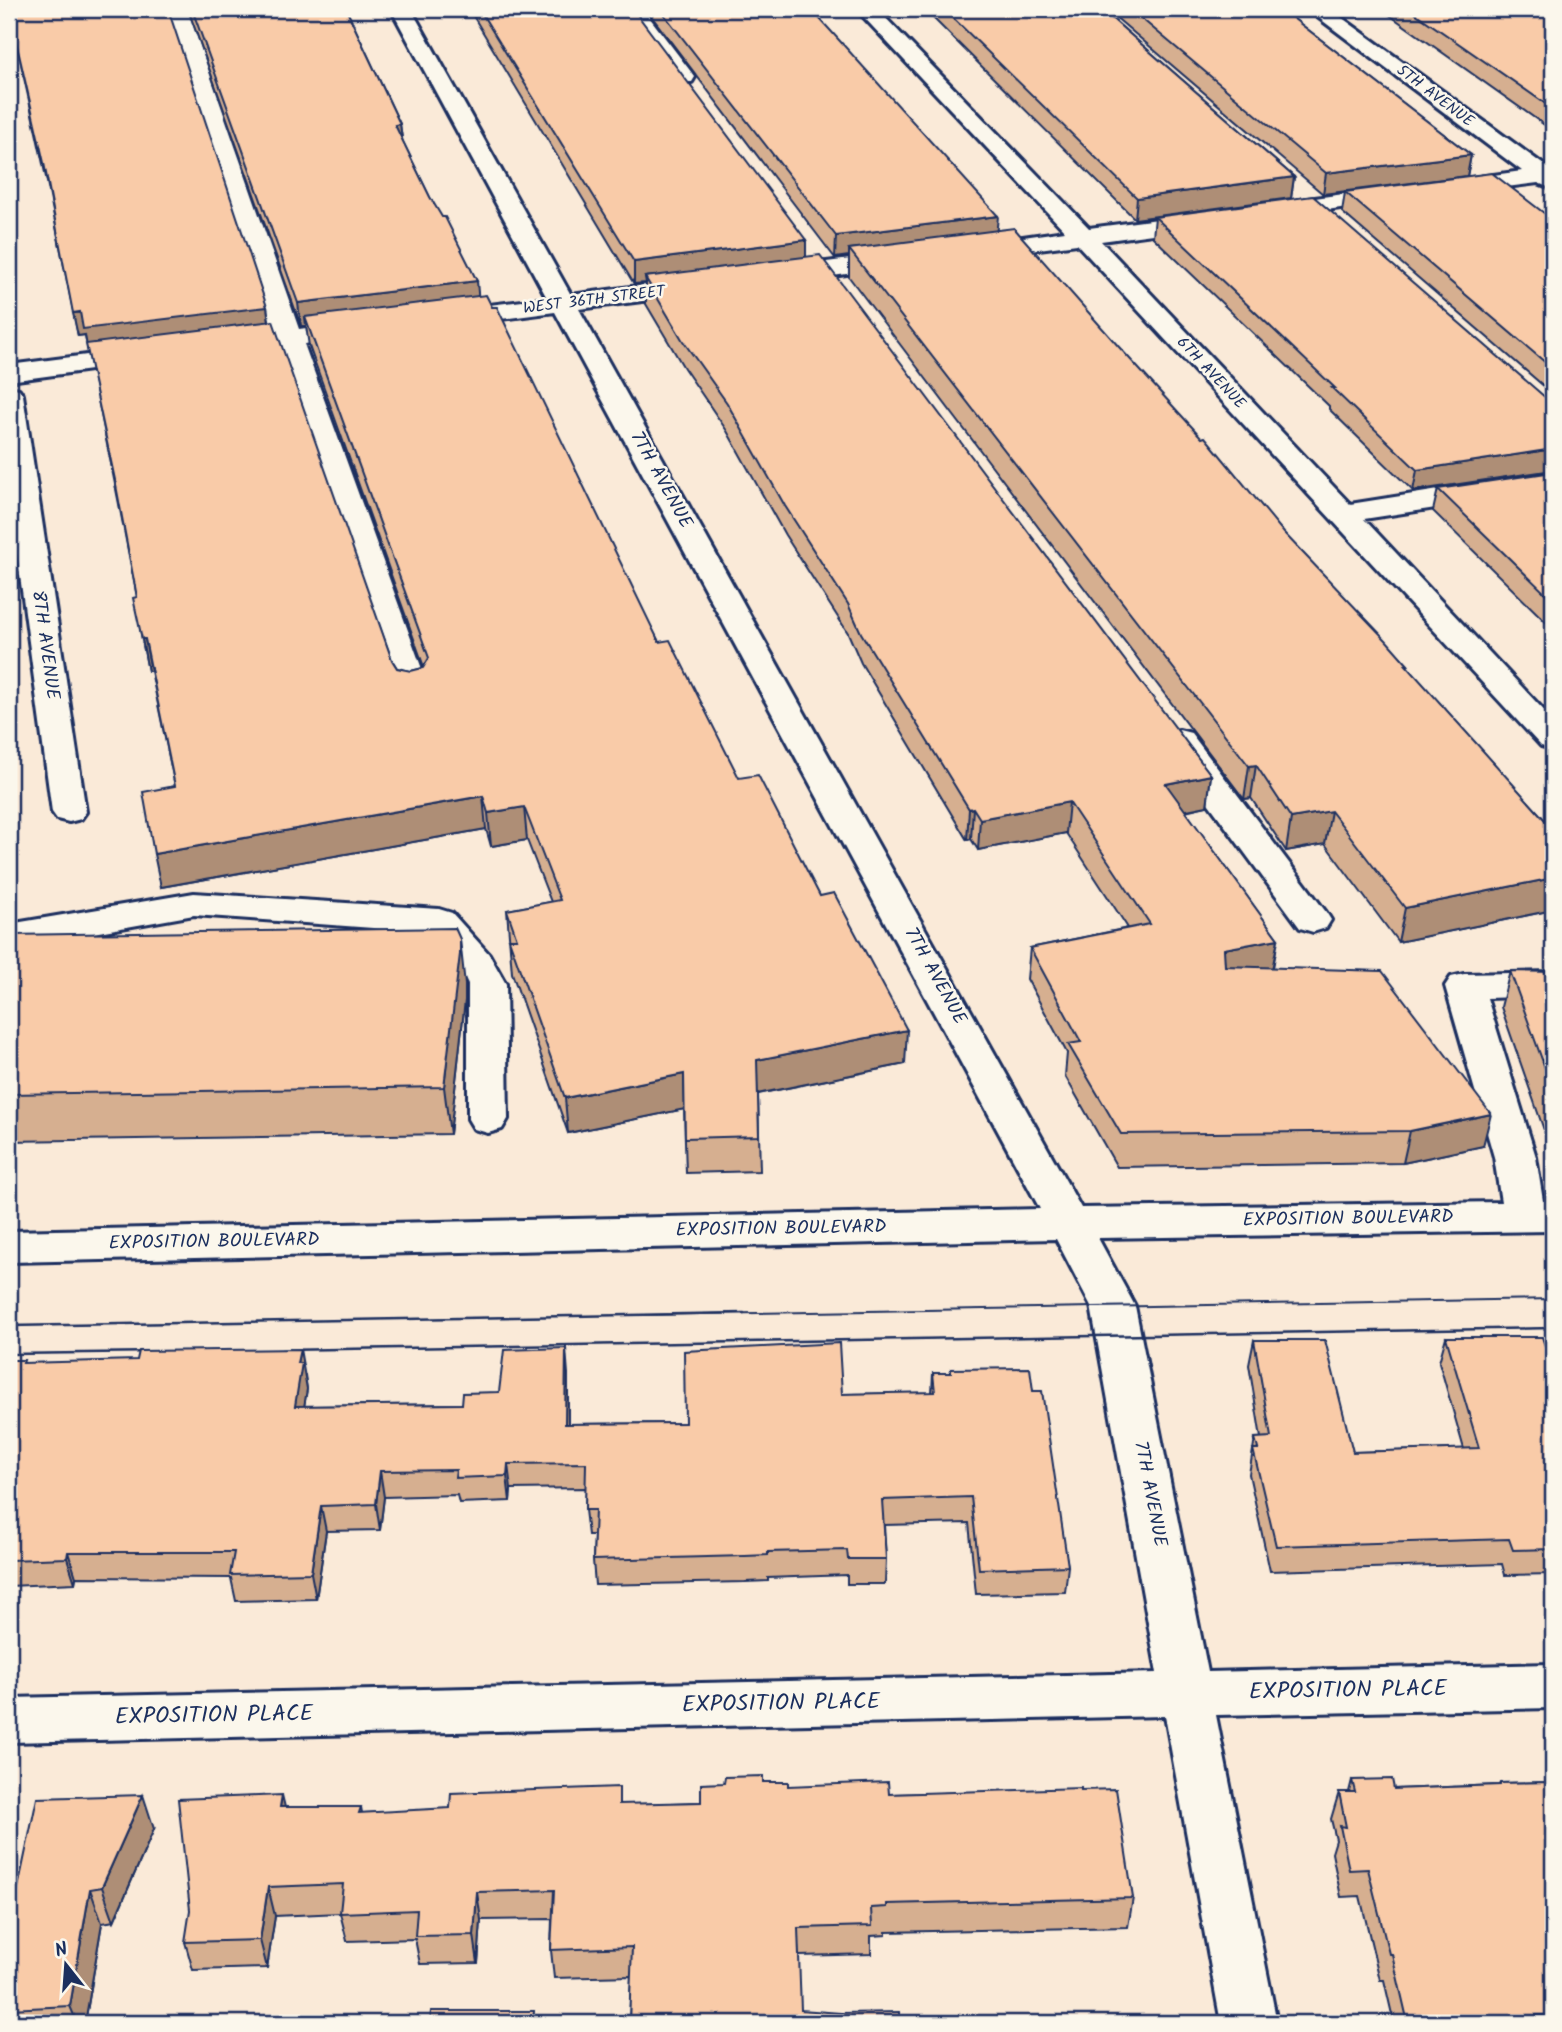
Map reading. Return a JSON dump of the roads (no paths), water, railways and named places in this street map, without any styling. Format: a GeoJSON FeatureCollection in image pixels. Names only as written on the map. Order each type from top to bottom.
{"type":"FeatureCollection","features":[{"type":"Feature","properties":{"kind":"street"},"geometry":{"type":"LineString","coordinates":[[177,9],[335,472],[357,524],[414,691]]}},
{"type":"Feature","properties":{"kind":"street","name":"7TH AVENUE"},"geometry":{"type":"LineString","coordinates":[[401,9],[1071,1223],[1113,1306],[1189,1695],[1249,2023]]}},
{"type":"Feature","properties":{"kind":"street"},"geometry":{"type":"LineString","coordinates":[[633,9],[698,96]]}},
{"type":"Feature","properties":{"kind":"street","name":"6TH AVENUE"},"geometry":{"type":"LineString","coordinates":[[866,9],[1083,236],[1553,739]]}},
{"type":"Feature","properties":{"kind":"street","name":"5TH AVENUE"},"geometry":{"type":"LineString","coordinates":[[1317,9],[1550,177]]}},
{"type":"Feature","properties":{"kind":"street"},"geometry":{"type":"LineString","coordinates":[[1248,214],[1550,177]]}},
{"type":"Feature","properties":{"kind":"street"},"geometry":{"type":"LineString","coordinates":[[1296,187],[1337,223]]}},
{"type":"Feature","properties":{"kind":"street"},"geometry":{"type":"LineString","coordinates":[[948,254],[1220,218]]}},
{"type":"Feature","properties":{"kind":"street"},"geometry":{"type":"LineString","coordinates":[[759,278],[921,257]]}},
{"type":"Feature","properties":{"kind":"street","name":"WEST 36TH STREET"},"geometry":{"type":"LineString","coordinates":[[426,321],[718,284]]}},
{"type":"Feature","properties":{"kind":"street"},"geometry":{"type":"LineString","coordinates":[[197,349],[386,326]]}},
{"type":"Feature","properties":{"kind":"street"},"geometry":{"type":"LineString","coordinates":[[9,373],[170,353]]}},
{"type":"Feature","properties":{"kind":"street","name":"8TH AVENUE"},"geometry":{"type":"LineString","coordinates":[[9,395],[69,812]]}},
{"type":"Feature","properties":{"kind":"street"},"geometry":{"type":"LineString","coordinates":[[1343,514],[1553,481]]}},
{"type":"Feature","properties":{"kind":"street"},"geometry":{"type":"LineString","coordinates":[[1162,718],[1314,920]]}},
{"type":"Feature","properties":{"kind":"street"},"geometry":{"type":"LineString","coordinates":[[9,936],[194,904],[439,921],[476,962],[487,984],[488,1119]]}},
{"type":"Feature","properties":{"kind":"street"},"geometry":{"type":"LineString","coordinates":[[1539,1216],[1515,1157],[1464,986],[1553,984]]}},
{"type":"Feature","properties":{"kind":"street","name":"EXPOSITION BOULEVARD"},"geometry":{"type":"LineString","coordinates":[[9,1247],[1071,1223],[1539,1216]]}},
{"type":"Feature","properties":{"kind":"street","name":"EXPOSITION PLACE"},"geometry":{"type":"LineString","coordinates":[[9,1720],[1553,1686]]}},
{"type":"Feature","properties":{"kind":"tram line"},"geometry":{"type":"LineString","coordinates":[[644,1315],[1553,1299]]}},
{"type":"Feature","properties":{"kind":"tram line"},"geometry":{"type":"LineString","coordinates":[[9,1326],[744,1313]]}},
{"type":"Feature","properties":{"kind":"tram line"},"geometry":{"type":"LineString","coordinates":[[282,1350],[1553,1328]]}},
{"type":"Feature","properties":{"kind":"tram line"},"geometry":{"type":"LineString","coordinates":[[9,1354],[159,1352]]}}]}
